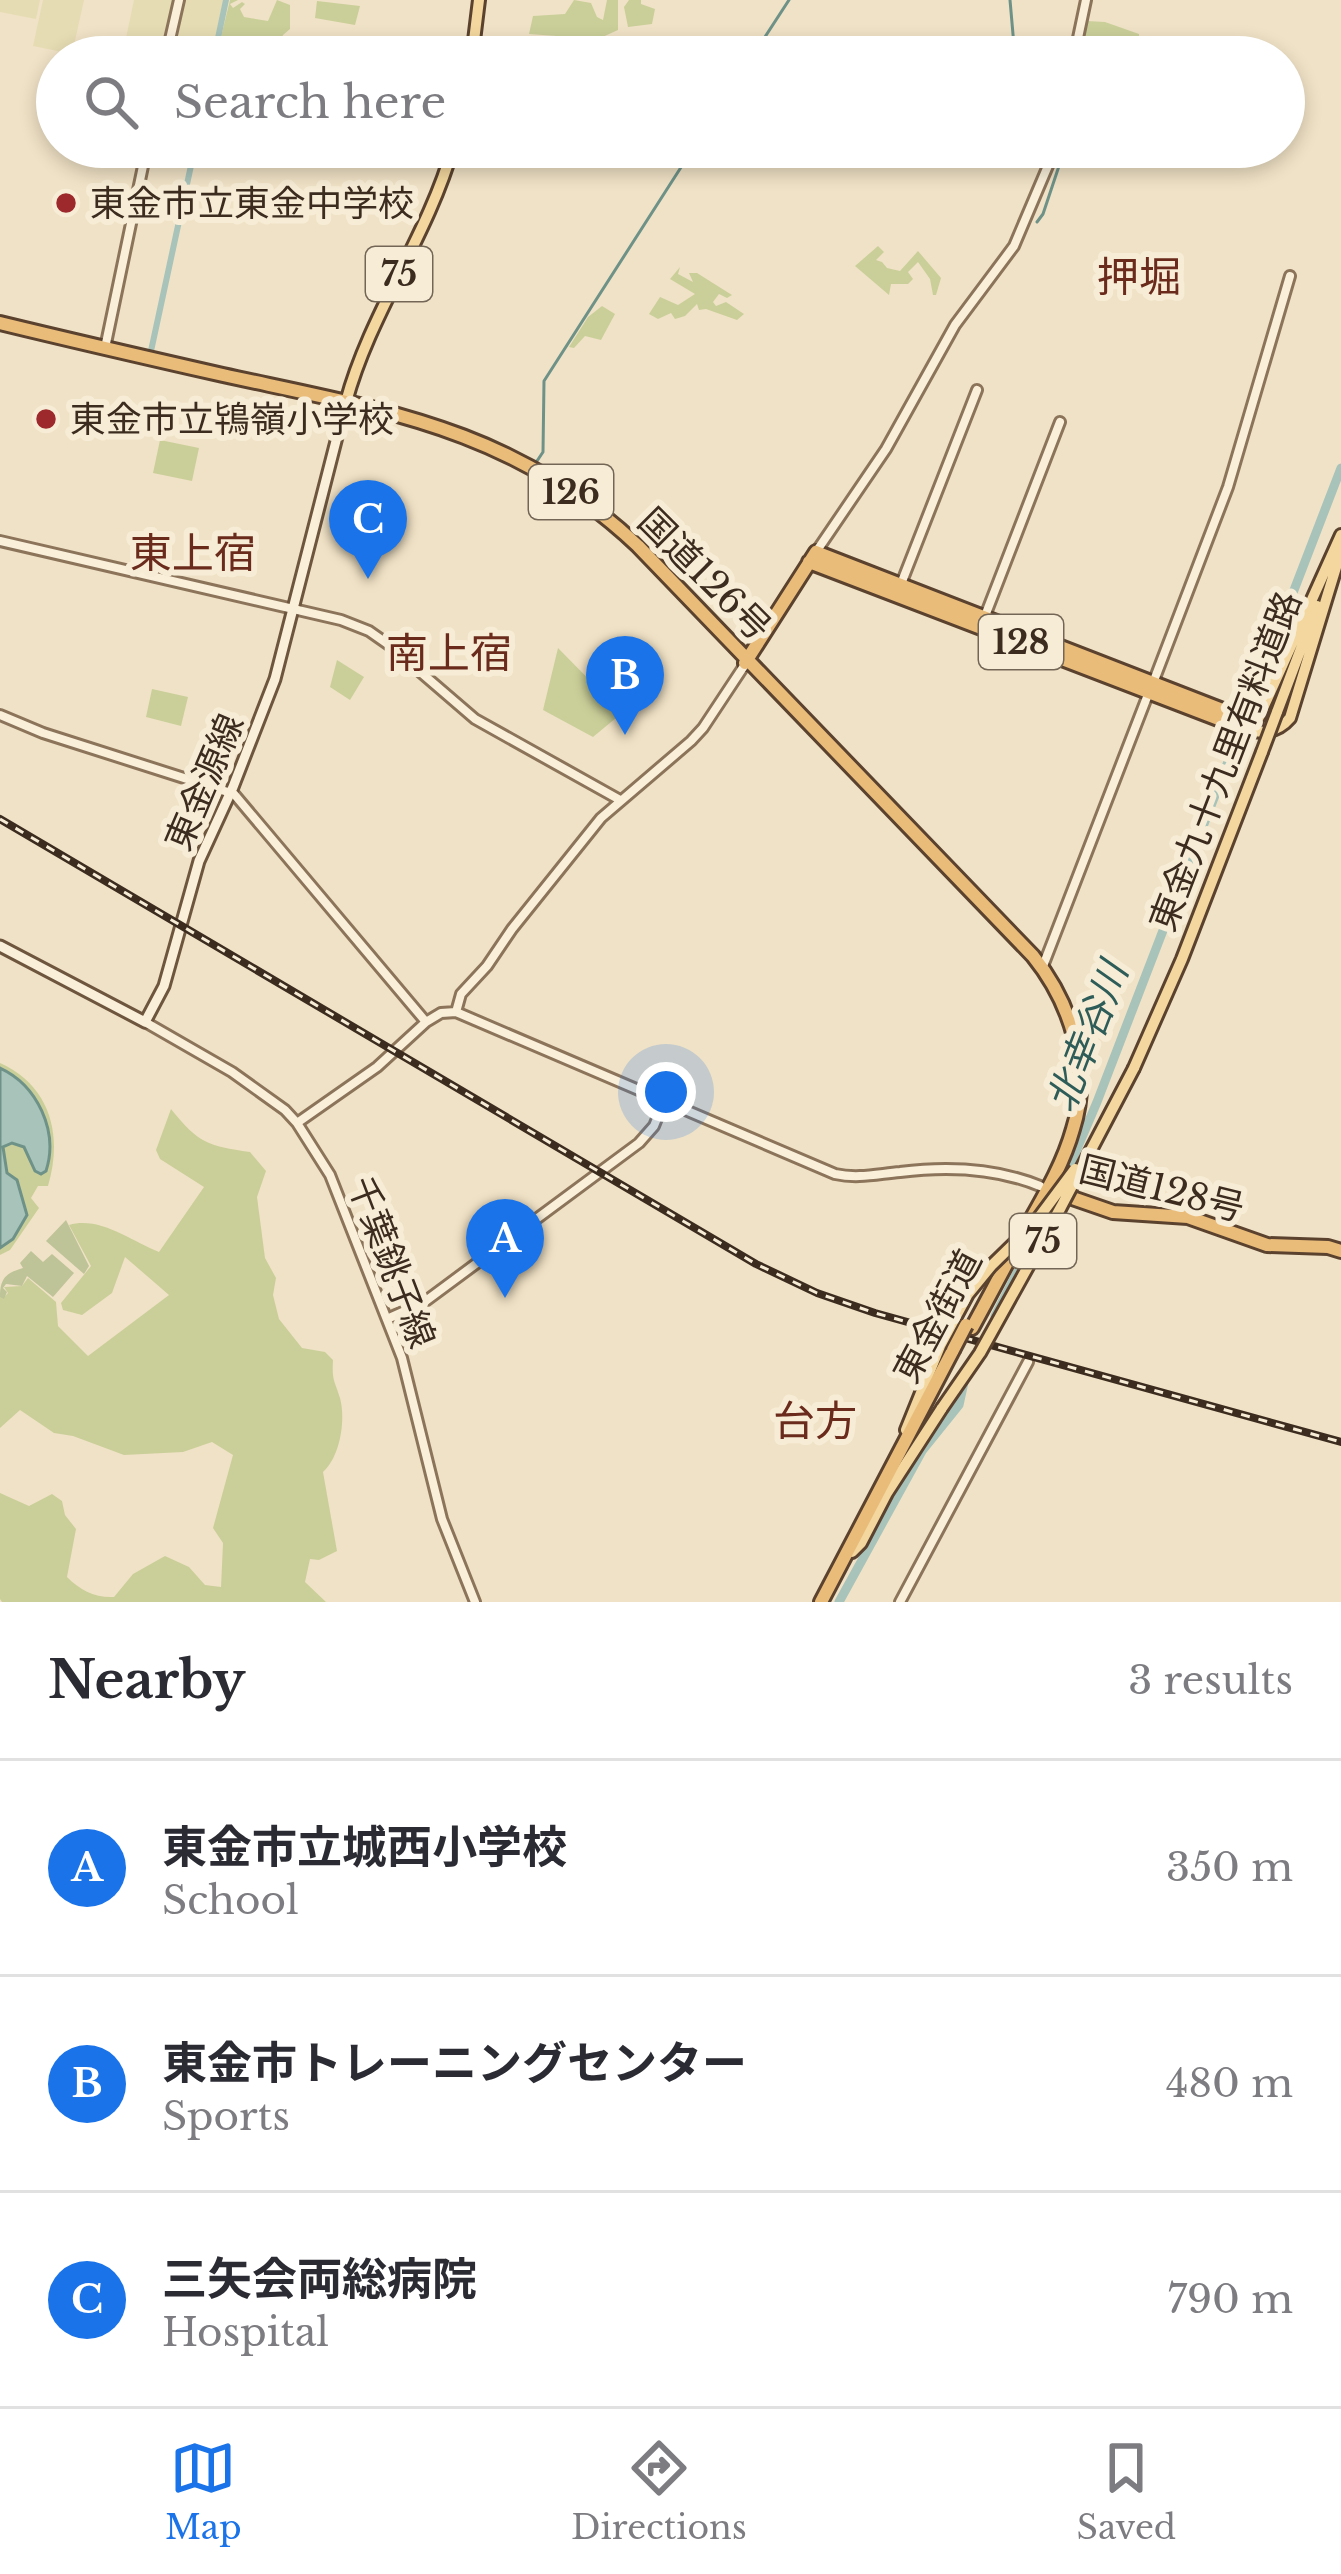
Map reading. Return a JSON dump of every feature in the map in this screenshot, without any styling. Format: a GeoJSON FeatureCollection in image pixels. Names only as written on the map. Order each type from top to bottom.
{"type":"FeatureCollection","features":[{"type":"Feature","properties":{"kind":"highway","name":"国道126号"},"geometry":{"type":"LineString","coordinates":[[0,328],[346,405]]}},
{"type":"Feature","properties":{"kind":"highway","name":"国道126号"},"geometry":{"type":"LineString","coordinates":[[0,328],[398,413],[454,431],[509,454],[563,486],[627,536],[1044,984],[1067,1038],[1072,1087],[1062,1140],[1044,1188]]}},
{"type":"Feature","properties":{"kind":"highway","name":"128"},"geometry":{"type":"LineString","coordinates":[[813,557],[1249,725]]}},
{"type":"Feature","properties":{"kind":"highway"},"geometry":{"type":"LineString","coordinates":[[746,663],[813,557]]}},
{"type":"Feature","properties":{"kind":"highway","name":"国道126号"},"geometry":{"type":"LineString","coordinates":[[746,663],[1042,968],[1070,1018],[1079,1074],[1073,1130],[1044,1188]]}},
{"type":"Feature","properties":{"kind":"highway","name":"国道128号"},"geometry":{"type":"LineString","coordinates":[[1044,1188],[1101,1209],[1188,1217],[1268,1245],[1341,1250]]}},
{"type":"Feature","properties":{"kind":"highway","name":"東金街道"},"geometry":{"type":"LineString","coordinates":[[824,1602],[951,1349],[969,1326],[1044,1188]]}},
{"type":"Feature","properties":{"kind":"highway","name":"東金街道"},"geometry":{"type":"LineString","coordinates":[[824,1602],[951,1349]]}},
{"type":"Feature","properties":{"kind":"main road"},"geometry":{"type":"LineString","coordinates":[[475,36],[479,0]]}},
{"type":"Feature","properties":{"kind":"main road","name":"75"},"geometry":{"type":"LineString","coordinates":[[346,405],[356,370],[446,168]]}},
{"type":"Feature","properties":{"kind":"main road","name":"東金源線"},"geometry":{"type":"LineString","coordinates":[[145,1022],[164,986],[199,861],[270,695],[346,405]]}},
{"type":"Feature","properties":{"kind":"main road","name":"75"},"geometry":{"type":"LineString","coordinates":[[1249,725],[1259,717],[1341,538]]}},
{"type":"Feature","properties":{"kind":"main road","name":"東金九十九里有料道路"},"geometry":{"type":"LineString","coordinates":[[852,1552],[980,1353],[1134,1068],[1182,959],[1341,538]]}},
{"type":"Feature","properties":{"kind":"main road"},"geometry":{"type":"LineString","coordinates":[[1249,725],[1269,732],[1290,718],[1341,550]]}},
{"type":"Feature","properties":{"kind":"main road"},"geometry":{"type":"LineString","coordinates":[[0,946],[145,1022]]}},
{"type":"Feature","properties":{"kind":"main road","name":"東金九十九里有料道路"},"geometry":{"type":"LineString","coordinates":[[951,1349],[957,1310],[978,1280],[1052,1203],[1134,1068]]}},
{"type":"Feature","properties":{"kind":"street"},"geometry":{"type":"LineString","coordinates":[[170,36],[178,0]]}},
{"type":"Feature","properties":{"kind":"street"},"geometry":{"type":"LineString","coordinates":[[1078,36],[1086,0]]}},
{"type":"Feature","properties":{"kind":"street"},"geometry":{"type":"LineString","coordinates":[[105,348],[143,168]]}},
{"type":"Feature","properties":{"kind":"street"},"geometry":{"type":"LineString","coordinates":[[813,557],[886,449],[948,337],[1014,246],[1047,168]]}},
{"type":"Feature","properties":{"kind":"street"},"geometry":{"type":"LineString","coordinates":[[1042,968],[1228,487],[1289,276]]}},
{"type":"Feature","properties":{"kind":"street"},"geometry":{"type":"LineString","coordinates":[[899,590],[976,390]]}},
{"type":"Feature","properties":{"kind":"street"},"geometry":{"type":"LineString","coordinates":[[982,622],[1060,422]]}},
{"type":"Feature","properties":{"kind":"street"},"geometry":{"type":"LineString","coordinates":[[0,541],[340,620],[380,638],[475,719],[620,800]]}},
{"type":"Feature","properties":{"kind":"street"},"geometry":{"type":"LineString","coordinates":[[456,1012],[461,994],[601,818],[696,736],[746,663]]}},
{"type":"Feature","properties":{"kind":"street"},"geometry":{"type":"LineString","coordinates":[[0,716],[231,791],[426,1022]]}},
{"type":"Feature","properties":{"kind":"street"},"geometry":{"type":"LineString","coordinates":[[297,1123],[377,1067],[426,1022],[441,1013],[456,1012],[835,1174],[850,1178],[973,1170],[1044,1188]]}},
{"type":"Feature","properties":{"kind":"street","name":"千葉銚子線"},"geometry":{"type":"LineString","coordinates":[[145,1022],[270,1099],[297,1123],[336,1186],[409,1383],[442,1519],[475,1602]]}},
{"type":"Feature","properties":{"kind":"street"},"geometry":{"type":"LineString","coordinates":[[387,1318],[423,1303],[639,1143],[654,1126],[664,1101]]}},
{"type":"Feature","properties":{"kind":"street"},"geometry":{"type":"LineString","coordinates":[[900,1602],[1028,1362]]}},
{"type":"Feature","properties":{"kind":"shaded area"},"geometry":{"type":"Polygon","coordinates":[[[0,0],[40,0],[36,19],[0,12],[0,0]]]}},
{"type":"Feature","properties":{"kind":"shaded area"},"geometry":{"type":"Polygon","coordinates":[[[43,0],[84,0],[76,36],[36,36],[33,46],[43,0]]]}},
{"type":"Feature","properties":{"kind":"shaded area"},"geometry":{"type":"Polygon","coordinates":[[[134,0],[175,0],[167,36],[126,36],[134,0]]]}},
{"type":"Feature","properties":{"kind":"shaded area"},"geometry":{"type":"Polygon","coordinates":[[[183,0],[223,0],[216,36],[176,36],[183,0]]]}},
{"type":"Feature","properties":{"kind":"green space"},"geometry":{"type":"Polygon","coordinates":[[[230,0],[238,0],[230,4],[233,8],[245,4],[240,9],[244,17],[268,21],[277,0],[290,5],[290,29],[283,36],[221,36],[230,0]]]}},
{"type":"Feature","properties":{"kind":"green space"},"geometry":{"type":"Polygon","coordinates":[[[574,0],[591,3],[603,20],[607,0],[618,0],[618,30],[605,36],[529,34],[533,16],[565,14],[574,0]]]}},
{"type":"Feature","properties":{"kind":"green space"},"geometry":{"type":"Polygon","coordinates":[[[629,0],[641,0],[655,9],[652,24],[628,27],[624,7],[629,0]]]}},
{"type":"Feature","properties":{"kind":"green space"},"geometry":{"type":"Polygon","coordinates":[[[317,1],[360,6],[355,25],[315,18],[317,1]]]}},
{"type":"Feature","properties":{"kind":"green space"},"geometry":{"type":"Polygon","coordinates":[[[1087,21],[1139,34],[1139,36],[1084,36],[1087,21]]]}},
{"type":"Feature","properties":{"kind":"green space"},"geometry":{"type":"Polygon","coordinates":[[[878,246],[884,252],[876,260],[900,271],[918,251],[941,278],[936,295],[918,262],[908,272],[913,279],[908,284],[891,284],[889,295],[855,266],[878,246]]]}},
{"type":"Feature","properties":{"kind":"green space"},"geometry":{"type":"Polygon","coordinates":[[[680,267],[678,274],[693,282],[689,273],[697,273],[732,295],[719,294],[713,302],[716,306],[726,302],[744,314],[737,320],[699,310],[697,304],[675,319],[671,313],[658,319],[649,314],[660,297],[678,305],[695,294],[670,279],[680,267]]]}},
{"type":"Feature","properties":{"kind":"green space"},"geometry":{"type":"Polygon","coordinates":[[[602,306],[615,314],[601,340],[585,336],[574,348],[569,347],[588,317],[602,306]]]}},
{"type":"Feature","properties":{"kind":"green space"},"geometry":{"type":"Polygon","coordinates":[[[160,440],[199,448],[192,481],[153,473],[160,440]]]}},
{"type":"Feature","properties":{"kind":"green space"},"geometry":{"type":"Polygon","coordinates":[[[558,648],[622,713],[593,737],[543,710],[558,648]]]}},
{"type":"Feature","properties":{"kind":"green space"},"geometry":{"type":"Polygon","coordinates":[[[337,660],[364,677],[350,700],[330,687],[337,660]]]}},
{"type":"Feature","properties":{"kind":"green space"},"geometry":{"type":"Polygon","coordinates":[[[152,689],[188,697],[181,726],[146,717],[152,689]]]}},
{"type":"Feature","properties":{"kind":"green space"},"geometry":{"type":"Polygon","coordinates":[[[0,1063],[42,1099],[54,1149],[48,1186],[38,1186],[31,1198],[39,1208],[10,1250],[0,1255],[0,1063]]]}},
{"type":"Feature","properties":{"kind":"green space"},"geometry":{"type":"Polygon","coordinates":[[[171,1109],[197,1136],[214,1145],[250,1152],[266,1171],[257,1197],[265,1258],[276,1278],[273,1295],[279,1319],[302,1348],[325,1352],[333,1360],[342,1427],[334,1457],[323,1472],[337,1551],[310,1559],[305,1582],[326,1602],[2,1602],[0,1493],[29,1506],[52,1494],[62,1501],[76,1529],[67,1577],[88,1592],[114,1597],[133,1574],[165,1556],[189,1567],[205,1585],[221,1587],[223,1543],[213,1528],[233,1455],[212,1442],[183,1452],[124,1455],[54,1433],[20,1410],[0,1428],[0,1295],[3,1298],[8,1293],[4,1287],[22,1286],[28,1278],[56,1302],[58,1326],[88,1356],[169,1295],[125,1257],[112,1293],[82,1315],[63,1310],[61,1303],[91,1266],[69,1225],[104,1227],[159,1252],[204,1187],[160,1159],[156,1150],[171,1109]]]}},
{"type":"Feature","properties":{"kind":"green space"},"geometry":{"type":"Polygon","coordinates":[[[66,1220],[89,1266],[84,1274],[46,1241],[66,1220]]]}},
{"type":"Feature","properties":{"kind":"green space"},"geometry":{"type":"Polygon","coordinates":[[[31,1251],[43,1262],[52,1254],[74,1273],[53,1297],[27,1276],[22,1286],[6,1284],[4,1299],[0,1297],[5,1277],[23,1268],[20,1263],[31,1251]]]}},
{"type":"Feature","properties":{"kind":"water"},"geometry":{"type":"Polygon","coordinates":[[[0,1068],[34,1098],[50,1140],[46,1171],[41,1174],[24,1147],[12,1143],[3,1147],[7,1173],[17,1180],[27,1215],[13,1239],[0,1248],[0,1068]]]}},
{"type":"Feature","properties":{"kind":"waterway"},"geometry":{"type":"LineString","coordinates":[[218,36],[226,0]]}},
{"type":"Feature","properties":{"kind":"waterway"},"geometry":{"type":"LineString","coordinates":[[766,36],[789,0]]}},
{"type":"Feature","properties":{"kind":"waterway"},"geometry":{"type":"LineString","coordinates":[[1010,0],[1013,36]]}},
{"type":"Feature","properties":{"kind":"waterway"},"geometry":{"type":"LineString","coordinates":[[151,351],[190,168]]}},
{"type":"Feature","properties":{"kind":"waterway"},"geometry":{"type":"LineString","coordinates":[[537,461],[543,452],[544,381],[681,168]]}},
{"type":"Feature","properties":{"kind":"waterway"},"geometry":{"type":"LineString","coordinates":[[1037,222],[1058,168]]}},
{"type":"Feature","properties":{"kind":"waterway","name":"北幸谷川"},"geometry":{"type":"LineString","coordinates":[[1065,1177],[1341,468]]}},
{"type":"Feature","properties":{"kind":"waterway","name":"北幸谷川"},"geometry":{"type":"LineString","coordinates":[[995,1316],[1050,1208]]}},
{"type":"Feature","properties":{"kind":"waterway","name":"北幸谷川"},"geometry":{"type":"LineString","coordinates":[[839,1602],[922,1451],[959,1405],[966,1373]]}},
{"type":"Feature","properties":{"kind":"railway"},"geometry":{"type":"LineString","coordinates":[[0,819],[756,1264],[817,1293],[1341,1442]]}},
{"type":"Feature","properties":{"kind":"place","name":"東金市立東金中学校"},"geometry":{"type":"Point","coordinates":[66,203]}},
{"type":"Feature","properties":{"kind":"place","name":"東金市立鴇嶺小学校"},"geometry":{"type":"Point","coordinates":[46,419]}},
{"type":"Feature","properties":{"kind":"place","name":"三矢会両総病院"},"geometry":{"type":"Point","coordinates":[368,579]}},
{"type":"Feature","properties":{"kind":"place","name":"東金市トレーニングセンター"},"geometry":{"type":"Point","coordinates":[625,735]}},
{"type":"Feature","properties":{"kind":"place","name":"東金市立城西小学校"},"geometry":{"type":"Point","coordinates":[505,1298]}},
{"type":"Feature","properties":{"kind":"district","name":"押堀"},"geometry":{"type":"Point","coordinates":[1139,277]}},
{"type":"Feature","properties":{"kind":"district","name":"東上宿"},"geometry":{"type":"Point","coordinates":[193,553]}},
{"type":"Feature","properties":{"kind":"district","name":"南上宿"},"geometry":{"type":"Point","coordinates":[449,653]}},
{"type":"Feature","properties":{"kind":"district","name":"台方"},"geometry":{"type":"Point","coordinates":[815,1421]}}]}
